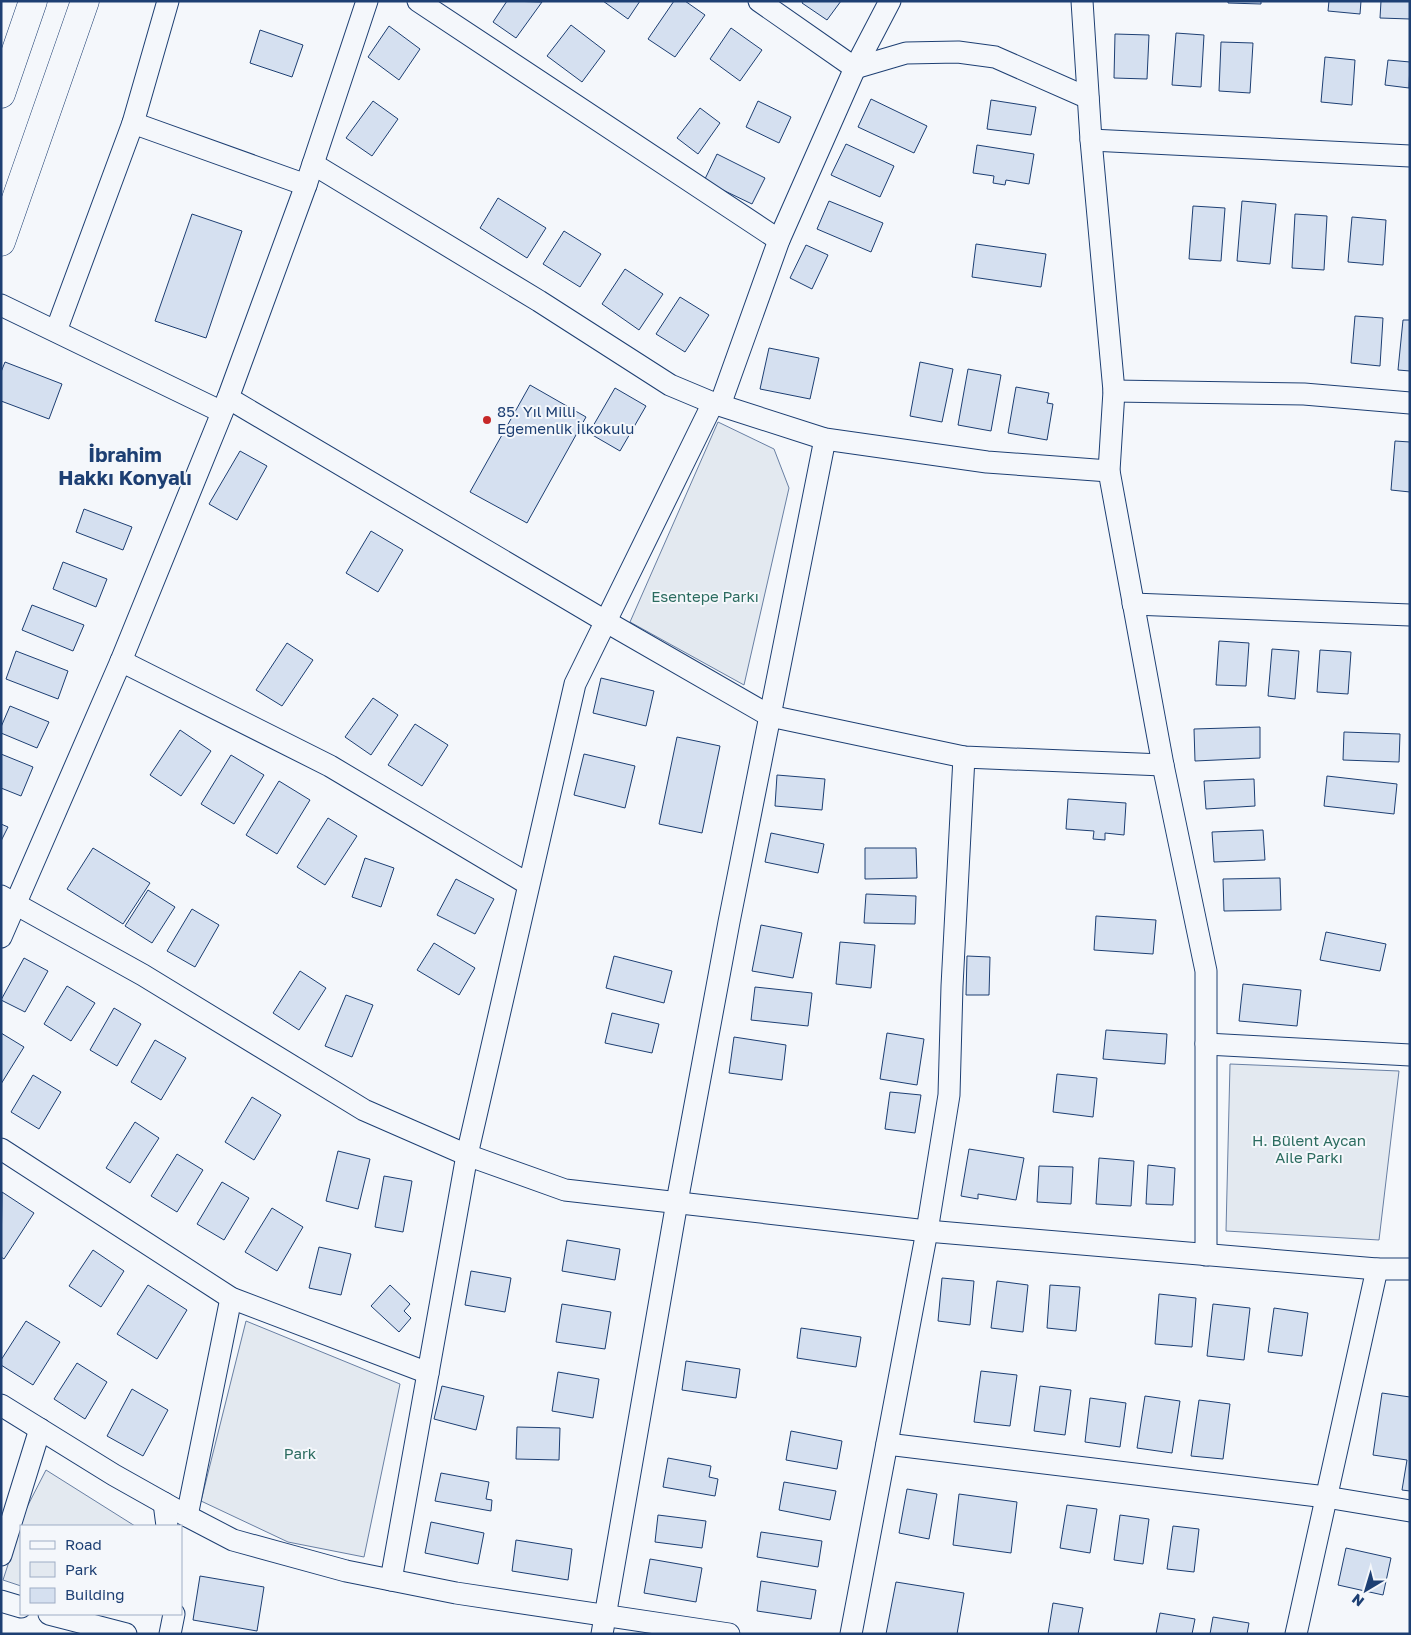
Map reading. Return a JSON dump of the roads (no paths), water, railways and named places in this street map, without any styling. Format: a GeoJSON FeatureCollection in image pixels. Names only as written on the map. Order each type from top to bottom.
{"type":"FeatureCollection","features":[{"type":"Feature","properties":{"kind":"street"},"geometry":{"type":"LineString","coordinates":[[1,94],[34,1]]}},
{"type":"Feature","properties":{"kind":"street"},"geometry":{"type":"LineString","coordinates":[[1,242],[85,1]]}},
{"type":"Feature","properties":{"kind":"street"},"geometry":{"type":"LineString","coordinates":[[56,332],[133,123],[168,1]]}},
{"type":"Feature","properties":{"kind":"street"},"geometry":{"type":"LineString","coordinates":[[1,937],[8,899],[121,661],[225,405],[306,185],[367,1]]}},
{"type":"Feature","properties":{"kind":"street"},"geometry":{"type":"LineString","coordinates":[[418,1],[779,240]]}},
{"type":"Feature","properties":{"kind":"street"},"geometry":{"type":"LineString","coordinates":[[760,1],[855,68]]}},
{"type":"Feature","properties":{"kind":"street"},"geometry":{"type":"LineString","coordinates":[[391,1580],[468,1155],[528,884],[575,684],[605,621],[716,404],[779,240],[855,68],[890,1]]}},
{"type":"Feature","properties":{"kind":"street"},"geometry":{"type":"LineString","coordinates":[[1082,1],[1091,140],[1114,391],[1109,471],[1163,765],[1206,971],[1206,1255]]}},
{"type":"Feature","properties":{"kind":"street"},"geometry":{"type":"LineString","coordinates":[[855,68],[906,53],[958,52],[995,57],[1088,98]]}},
{"type":"Feature","properties":{"kind":"street"},"geometry":{"type":"LineString","coordinates":[[133,123],[306,185]]}},
{"type":"Feature","properties":{"kind":"street"},"geometry":{"type":"LineString","coordinates":[[1091,140],[1410,156]]}},
{"type":"Feature","properties":{"kind":"street"},"geometry":{"type":"LineString","coordinates":[[313,164],[539,301],[670,385],[716,404],[825,439],[987,462],[1109,471]]}},
{"type":"Feature","properties":{"kind":"street"},"geometry":{"type":"LineString","coordinates":[[1,304],[56,332],[225,405],[770,716],[964,757],[1163,765]]}},
{"type":"Feature","properties":{"kind":"street"},"geometry":{"type":"LineString","coordinates":[[1114,391],[1304,394],[1410,403]]}},
{"type":"Feature","properties":{"kind":"street"},"geometry":{"type":"LineString","coordinates":[[604,1624],[677,1202],[825,439]]}},
{"type":"Feature","properties":{"kind":"street"},"geometry":{"type":"LineString","coordinates":[[1133,604],[1410,614]]}},
{"type":"Feature","properties":{"kind":"street"},"geometry":{"type":"LineString","coordinates":[[121,661],[330,766],[528,884]]}},
{"type":"Feature","properties":{"kind":"street"},"geometry":{"type":"LineString","coordinates":[[851,1634],[927,1231],[949,1095],[952,986],[964,757]]}},
{"type":"Feature","properties":{"kind":"street"},"geometry":{"type":"LineString","coordinates":[[8,899],[143,975],[364,1110],[468,1155],[565,1190],[927,1231],[1377,1269],[1410,1269]]}},
{"type":"Feature","properties":{"kind":"street"},"geometry":{"type":"LineString","coordinates":[[1206,1044],[1410,1056]]}},
{"type":"Feature","properties":{"kind":"street"},"geometry":{"type":"LineString","coordinates":[[1,1149],[231,1298],[428,1373]]}},
{"type":"Feature","properties":{"kind":"street"},"geometry":{"type":"LineString","coordinates":[[1296,1634],[1377,1269]]}},
{"type":"Feature","properties":{"kind":"street"},"geometry":{"type":"LineString","coordinates":[[187,1516],[231,1298]]}},
{"type":"Feature","properties":{"kind":"street"},"geometry":{"type":"LineString","coordinates":[[1,1404],[164,1503],[233,1540],[346,1571],[604,1624],[729,1634]]}},
{"type":"Feature","properties":{"kind":"street"},"geometry":{"type":"LineString","coordinates":[[1,1555],[40,1429]]}},
{"type":"Feature","properties":{"kind":"street"},"geometry":{"type":"LineString","coordinates":[[887,1444],[1326,1497],[1410,1511]]}},
{"type":"Feature","properties":{"kind":"street"},"geometry":{"type":"LineString","coordinates":[[164,1503],[167,1525]]}},
{"type":"Feature","properties":{"kind":"street"},"geometry":{"type":"LineString","coordinates":[[1,1601],[20,1607]]}},
{"type":"Feature","properties":{"kind":"street"},"geometry":{"type":"LineString","coordinates":[[53,1615],[126,1634]]}},
{"type":"Feature","properties":{"kind":"street"},"geometry":{"type":"LineString","coordinates":[[170,1634],[174,1615]]}},
{"type":"Feature","properties":{"kind":"place","name":"85. Yıl Milli Egemenlik İlkokulu"},"geometry":{"type":"Point","coordinates":[487,420]}},
{"type":"Feature","properties":{"kind":"district","name":"İbrahim Hakkı Konyalı"},"geometry":{"type":"Point","coordinates":[125,466]}},
{"type":"Feature","properties":{"kind":"park label","name":"Esentepe Parkı"},"geometry":{"type":"Point","coordinates":[705,596]}},
{"type":"Feature","properties":{"kind":"park label","name":"H. Bülent Aycan Aile Parkı"},"geometry":{"type":"Point","coordinates":[1309,1148]}},
{"type":"Feature","properties":{"kind":"park label","name":"Park"},"geometry":{"type":"Point","coordinates":[300,1453]}}]}
